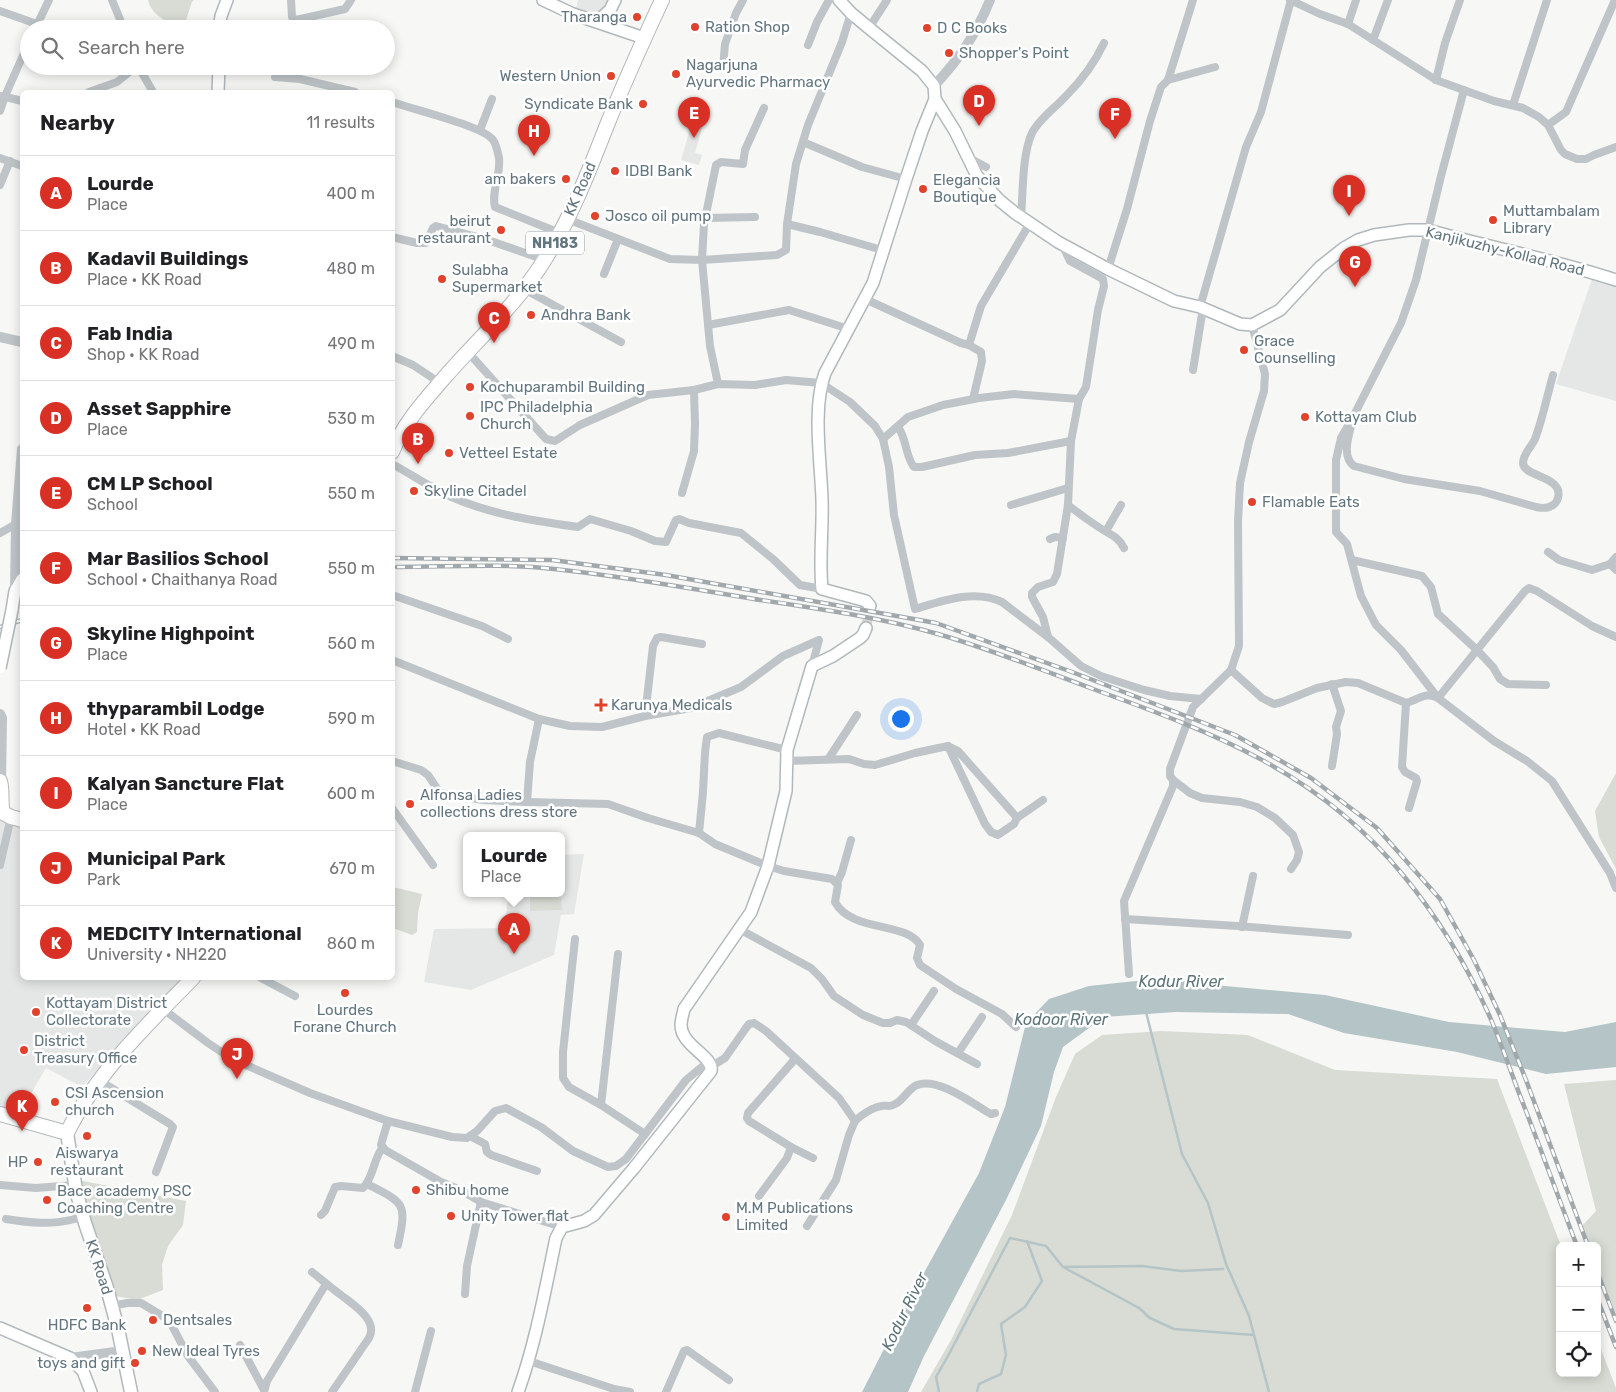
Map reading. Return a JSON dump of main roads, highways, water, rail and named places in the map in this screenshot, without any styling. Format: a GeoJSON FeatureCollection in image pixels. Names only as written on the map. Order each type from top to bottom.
{"type":"FeatureCollection","features":[{"type":"Feature","properties":{"kind":"highway","name":"KK Road"},"geometry":{"type":"LineString","coordinates":[[395,445],[411,418],[524,289],[545,260],[567,219],[662,0]]}},
{"type":"Feature","properties":{"kind":"highway"},"geometry":{"type":"LineString","coordinates":[[0,782],[3,813],[16,818]]}},
{"type":"Feature","properties":{"kind":"highway"},"geometry":{"type":"LineString","coordinates":[[0,1114],[67,1134],[81,1107],[100,1081],[134,1039],[191,980]]}},
{"type":"Feature","properties":{"kind":"main road"},"geometry":{"type":"LineString","coordinates":[[220,20],[227,0]]}},
{"type":"Feature","properties":{"kind":"main road"},"geometry":{"type":"LineString","coordinates":[[543,0],[573,14],[644,38]]}},
{"type":"Feature","properties":{"kind":"main road"},"geometry":{"type":"LineString","coordinates":[[598,21],[610,10],[615,0]]}},
{"type":"Feature","properties":{"kind":"main road"},"geometry":{"type":"LineString","coordinates":[[841,1],[851,13],[922,71],[934,86],[935,99],[906,178],[873,283],[824,373],[821,383],[818,424],[822,501],[820,565],[822,589],[866,601],[870,606]]}},
{"type":"Feature","properties":{"kind":"main road"},"geometry":{"type":"LineString","coordinates":[[218,90],[219,75]]}},
{"type":"Feature","properties":{"kind":"main road","name":"Kanjikuzhy-Kollad Road"},"geometry":{"type":"LineString","coordinates":[[935,99],[955,130],[976,176],[999,200],[1026,220],[1062,244],[1108,270],[1174,301],[1201,307],[1240,324],[1252,325],[1280,310],[1320,267],[1344,248],[1358,240],[1393,231],[1428,230],[1616,280]]}},
{"type":"Feature","properties":{"kind":"main road"},"geometry":{"type":"LineString","coordinates":[[0,668],[15,591],[20,582]]}},
{"type":"Feature","properties":{"kind":"main road"},"geometry":{"type":"LineString","coordinates":[[518,1392],[529,1361],[556,1238],[562,1228],[584,1221],[594,1215],[711,1071],[710,1064],[688,1043],[680,1026],[684,1009],[751,912],[768,866],[786,791],[787,755],[812,666],[833,656],[846,647],[863,635],[866,628]]}},
{"type":"Feature","properties":{"kind":"main road","name":"KK Road"},"geometry":{"type":"LineString","coordinates":[[67,1134],[74,1185],[112,1306],[131,1392]]}},
{"type":"Feature","properties":{"kind":"main road"},"geometry":{"type":"LineString","coordinates":[[0,1328],[70,1358],[83,1371],[91,1392]]}},
{"type":"Feature","properties":{"kind":"water","name":"Kodoor River"},"geometry":{"type":"Polygon","coordinates":[[[1163,978],[1214,985],[1325,995],[1449,1022],[1565,1032],[1616,1022],[1616,1067],[1546,1074],[1457,1052],[1344,1033],[1288,1014],[1176,1012],[1104,1017],[1063,1047],[1054,1072],[1041,1126],[1006,1200],[924,1356],[908,1392],[862,1392],[909,1300],[979,1173],[1005,1107],[1026,1023],[1049,999],[1089,986],[1163,978]]]}},
{"type":"Feature","properties":{"kind":"waterway"},"geometry":{"type":"LineString","coordinates":[[1146,1012],[1182,1154],[1208,1203],[1226,1264],[1249,1316],[1269,1392]]}},
{"type":"Feature","properties":{"kind":"waterway"},"geometry":{"type":"LineString","coordinates":[[939,1392],[936,1377],[1010,1238],[1046,1246],[1063,1267],[1142,1266],[1181,1271],[1223,1269]]}},
{"type":"Feature","properties":{"kind":"waterway"},"geometry":{"type":"LineString","coordinates":[[977,1392],[979,1384],[1001,1374],[1006,1355],[1001,1324],[1025,1307],[1042,1281],[1027,1241]]}},
{"type":"Feature","properties":{"kind":"waterway"},"geometry":{"type":"LineString","coordinates":[[1065,1268],[1139,1308],[1150,1318],[1174,1329],[1254,1335]]}},
{"type":"Feature","properties":{"kind":"tunnel"},"geometry":{"type":"LineString","coordinates":[[866,628],[870,606]]}},
{"type":"Feature","properties":{"kind":"railway"},"geometry":{"type":"LineString","coordinates":[[395,558],[552,560],[666,575],[936,623],[1072,672],[1235,735],[1311,778],[1377,828],[1440,899],[1474,960],[1500,1015],[1587,1242]]}},
{"type":"Feature","properties":{"kind":"railway"},"geometry":{"type":"LineString","coordinates":[[397,567],[495,566],[554,569],[654,582],[893,623],[957,640],[1138,705],[1222,740],[1262,760],[1300,782],[1371,839],[1416,891],[1439,924],[1471,978],[1494,1026],[1575,1242]]}},
{"type":"Feature","properties":{"kind":"railway"},"geometry":{"type":"LineString","coordinates":[[0,627],[20,621]]}},
{"type":"Feature","properties":{"kind":"railway"},"geometry":{"type":"LineString","coordinates":[[1601,1282],[1616,1321]]}},
{"type":"Feature","properties":{"kind":"railway"},"geometry":{"type":"LineString","coordinates":[[1601,1308],[1616,1347]]}},
{"type":"Feature","properties":{"kind":"place","name":"Tharanga"},"geometry":{"type":"Point","coordinates":[637,17]}},
{"type":"Feature","properties":{"kind":"place","name":"Ration Shop"},"geometry":{"type":"Point","coordinates":[695,27]}},
{"type":"Feature","properties":{"kind":"place","name":"D C Books"},"geometry":{"type":"Point","coordinates":[927,28]}},
{"type":"Feature","properties":{"kind":"place","name":"Shopper's Point"},"geometry":{"type":"Point","coordinates":[949,53]}},
{"type":"Feature","properties":{"kind":"place","name":"Nagarjuna Ayurvedic Pharmacy"},"geometry":{"type":"Point","coordinates":[676,74]}},
{"type":"Feature","properties":{"kind":"place","name":"Western Union"},"geometry":{"type":"Point","coordinates":[611,76]}},
{"type":"Feature","properties":{"kind":"place","name":"Syndicate Bank"},"geometry":{"type":"Point","coordinates":[643,104]}},
{"type":"Feature","properties":{"kind":"place","name":"Asset Sapphire"},"geometry":{"type":"Point","coordinates":[979,126]}},
{"type":"Feature","properties":{"kind":"place","name":"CM LP School"},"geometry":{"type":"Point","coordinates":[694,138]}},
{"type":"Feature","properties":{"kind":"place","name":"Mar Basilios School"},"geometry":{"type":"Point","coordinates":[1115,139]}},
{"type":"Feature","properties":{"kind":"place","name":"thyparambil Lodge"},"geometry":{"type":"Point","coordinates":[534,156]}},
{"type":"Feature","properties":{"kind":"place","name":"IDBI Bank"},"geometry":{"type":"Point","coordinates":[615,171]}},
{"type":"Feature","properties":{"kind":"place","name":"am bakers"},"geometry":{"type":"Point","coordinates":[566,179]}},
{"type":"Feature","properties":{"kind":"place","name":"Elegancia Boutique"},"geometry":{"type":"Point","coordinates":[923,189]}},
{"type":"Feature","properties":{"kind":"place","name":"Josco oil pump"},"geometry":{"type":"Point","coordinates":[595,216]}},
{"type":"Feature","properties":{"kind":"place","name":"Kalyan Sancture Flat"},"geometry":{"type":"Point","coordinates":[1349,216]}},
{"type":"Feature","properties":{"kind":"place","name":"Muttambalam Library"},"geometry":{"type":"Point","coordinates":[1493,220]}},
{"type":"Feature","properties":{"kind":"place","name":"beirut restaurant"},"geometry":{"type":"Point","coordinates":[501,230]}},
{"type":"Feature","properties":{"kind":"place","name":"Sulabha Supermarket"},"geometry":{"type":"Point","coordinates":[442,279]}},
{"type":"Feature","properties":{"kind":"place","name":"Skyline Highpoint"},"geometry":{"type":"Point","coordinates":[1355,287]}},
{"type":"Feature","properties":{"kind":"place","name":"Andhra Bank"},"geometry":{"type":"Point","coordinates":[531,315]}},
{"type":"Feature","properties":{"kind":"place","name":"Fab India"},"geometry":{"type":"Point","coordinates":[494,343]}},
{"type":"Feature","properties":{"kind":"place","name":"Grace Counselling"},"geometry":{"type":"Point","coordinates":[1244,350]}},
{"type":"Feature","properties":{"kind":"place","name":"Kochuparambil Building"},"geometry":{"type":"Point","coordinates":[470,387]}},
{"type":"Feature","properties":{"kind":"place","name":"IPC Philadelphia Church"},"geometry":{"type":"Point","coordinates":[470,416]}},
{"type":"Feature","properties":{"kind":"place","name":"Kottayam Club"},"geometry":{"type":"Point","coordinates":[1305,417]}},
{"type":"Feature","properties":{"kind":"place","name":"Vetteel Estate"},"geometry":{"type":"Point","coordinates":[449,453]}},
{"type":"Feature","properties":{"kind":"place","name":"Kadavil Buildings"},"geometry":{"type":"Point","coordinates":[418,464]}},
{"type":"Feature","properties":{"kind":"place","name":"Skyline Citadel"},"geometry":{"type":"Point","coordinates":[414,491]}},
{"type":"Feature","properties":{"kind":"place","name":"Flamable Eats"},"geometry":{"type":"Point","coordinates":[1252,502]}},
{"type":"Feature","properties":{"kind":"place","name":"Karunya Medicals"},"geometry":{"type":"Point","coordinates":[601,705]}},
{"type":"Feature","properties":{"kind":"place","name":"Alfonsa Ladies collections dress store"},"geometry":{"type":"Point","coordinates":[410,804]}},
{"type":"Feature","properties":{"kind":"place","name":"Lourde"},"geometry":{"type":"Point","coordinates":[514,954]}},
{"type":"Feature","properties":{"kind":"place","name":"Lourdes Forane Church"},"geometry":{"type":"Point","coordinates":[345,993]}},
{"type":"Feature","properties":{"kind":"place","name":"Kottayam District Collectorate"},"geometry":{"type":"Point","coordinates":[36,1012]}},
{"type":"Feature","properties":{"kind":"place","name":"District Treasury Office"},"geometry":{"type":"Point","coordinates":[24,1050]}},
{"type":"Feature","properties":{"kind":"place","name":"Municipal Park"},"geometry":{"type":"Point","coordinates":[237,1079]}},
{"type":"Feature","properties":{"kind":"place","name":"CSI Ascension church"},"geometry":{"type":"Point","coordinates":[55,1102]}},
{"type":"Feature","properties":{"kind":"place","name":"MEDCITY International"},"geometry":{"type":"Point","coordinates":[22,1131]}},
{"type":"Feature","properties":{"kind":"place","name":"Aiswarya restaurant"},"geometry":{"type":"Point","coordinates":[87,1136]}},
{"type":"Feature","properties":{"kind":"place","name":"HP"},"geometry":{"type":"Point","coordinates":[38,1162]}},
{"type":"Feature","properties":{"kind":"place","name":"Shibu home"},"geometry":{"type":"Point","coordinates":[416,1190]}},
{"type":"Feature","properties":{"kind":"place","name":"Bace academy PSC Coaching Centre"},"geometry":{"type":"Point","coordinates":[47,1200]}},
{"type":"Feature","properties":{"kind":"place","name":"Unity Tower flat"},"geometry":{"type":"Point","coordinates":[451,1216]}},
{"type":"Feature","properties":{"kind":"place","name":"M.M Publications Limited"},"geometry":{"type":"Point","coordinates":[726,1217]}},
{"type":"Feature","properties":{"kind":"place","name":"HDFC Bank"},"geometry":{"type":"Point","coordinates":[87,1308]}},
{"type":"Feature","properties":{"kind":"place","name":"Dentsales"},"geometry":{"type":"Point","coordinates":[153,1320]}},
{"type":"Feature","properties":{"kind":"place","name":"New Ideal Tyres"},"geometry":{"type":"Point","coordinates":[142,1351]}},
{"type":"Feature","properties":{"kind":"place","name":"toys and gift"},"geometry":{"type":"Point","coordinates":[135,1363]}},
{"type":"Feature","properties":{"kind":"water label","name":"Kodur River"},"geometry":{"type":"Point","coordinates":[1181,981]}},
{"type":"Feature","properties":{"kind":"water label","name":"Kodur River"},"geometry":{"type":"Point","coordinates":[904,1311]}}]}
